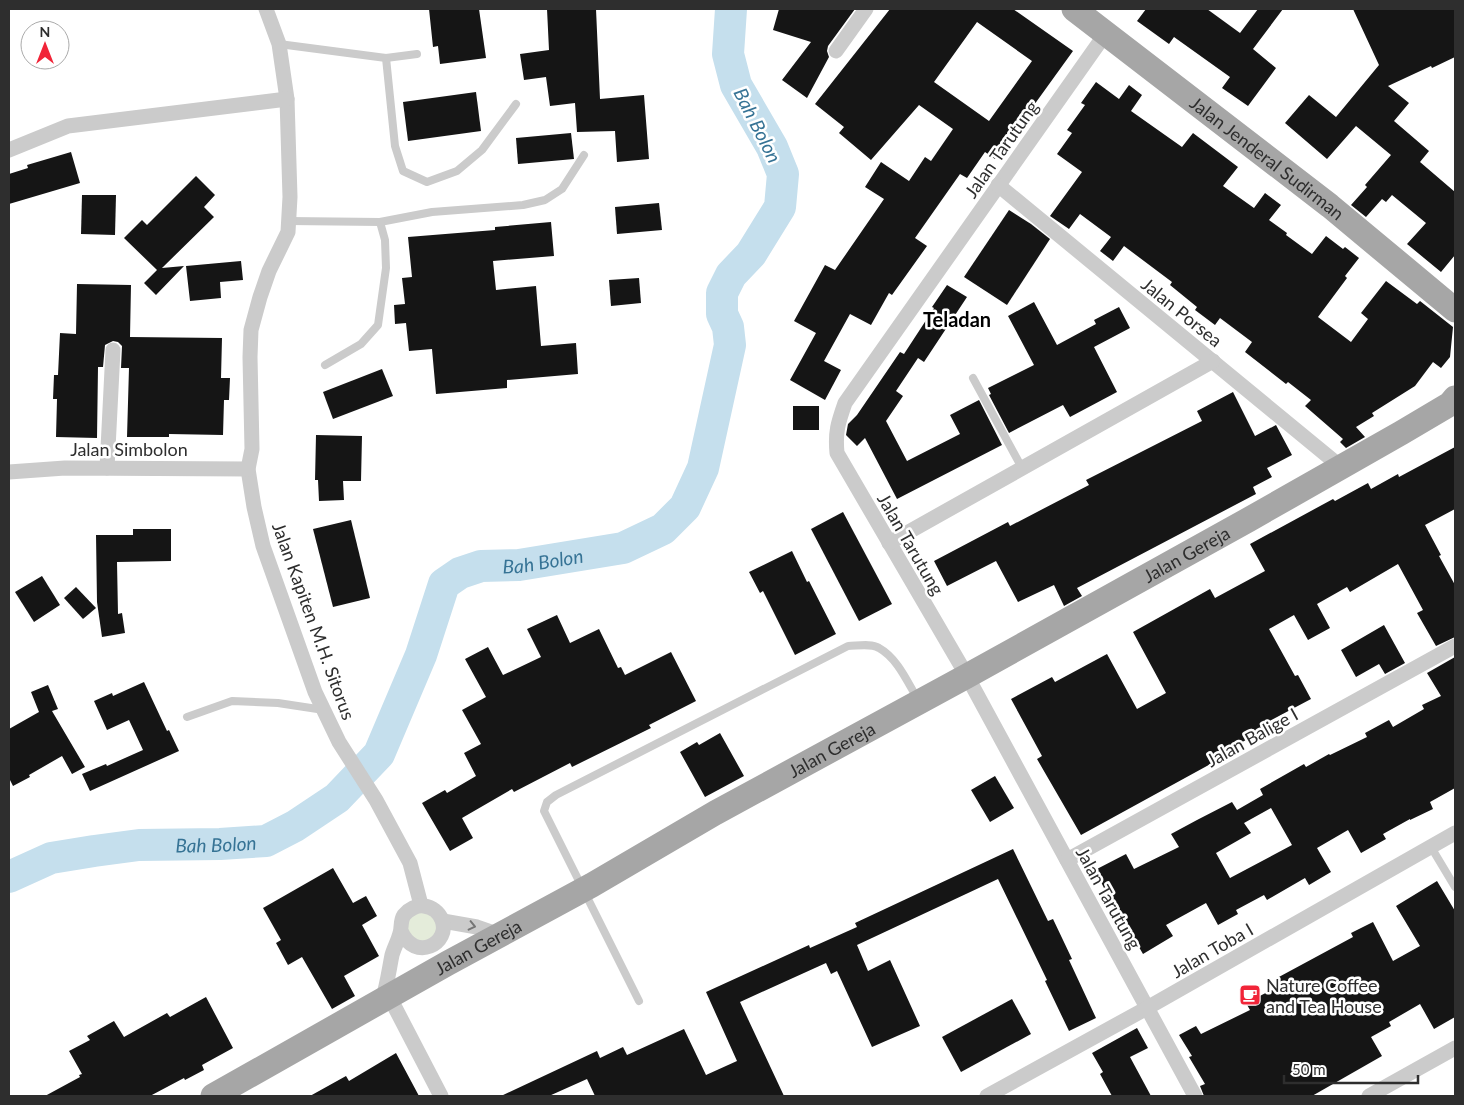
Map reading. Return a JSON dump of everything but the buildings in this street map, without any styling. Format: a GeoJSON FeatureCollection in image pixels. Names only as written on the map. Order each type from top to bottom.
{"type":"FeatureCollection","features":[{"type":"Feature","properties":{"kind":"main road","name":"Jalan Jenderal Sudirman"},"geometry":{"type":"LineString","coordinates":[[1074,9],[1330,206],[1455,310]]}},
{"type":"Feature","properties":{"kind":"main road","name":"Jalan Gereja"},"geometry":{"type":"LineString","coordinates":[[213,1096],[385,998],[440,954],[500,935],[585,889],[715,813],[967,676],[1454,402]]}},
{"type":"Feature","properties":{"kind":"street","name":"Jalan Kapiten M.H. Sitorus"},"geometry":{"type":"LineString","coordinates":[[266,9],[279,44],[288,99],[290,197],[288,232],[269,271],[251,330],[252,449],[248,469],[254,507],[263,546],[315,692],[339,742],[376,800],[410,863],[421,906]]}},
{"type":"Feature","properties":{"kind":"street"},"geometry":{"type":"LineString","coordinates":[[836,52],[866,9]]}},
{"type":"Feature","properties":{"kind":"street","name":"Jalan Tarutung"},"geometry":{"type":"LineString","coordinates":[[1106,33],[845,403],[836,432],[837,453],[967,676],[1195,1096]]}},
{"type":"Feature","properties":{"kind":"street"},"geometry":{"type":"LineString","coordinates":[[9,150],[68,126],[288,99]]}},
{"type":"Feature","properties":{"kind":"street","name":"Jalan Porsea"},"geometry":{"type":"LineString","coordinates":[[998,185],[1341,467]]}},
{"type":"Feature","properties":{"kind":"street"},"geometry":{"type":"LineString","coordinates":[[107,468],[113,350]]}},
{"type":"Feature","properties":{"kind":"street"},"geometry":{"type":"LineString","coordinates":[[889,542],[1213,361]]}},
{"type":"Feature","properties":{"kind":"street","name":"Jalan Simbolon"},"geometry":{"type":"LineString","coordinates":[[9,472],[65,468],[248,469]]}},
{"type":"Feature","properties":{"kind":"street","name":"Jalan Balige I"},"geometry":{"type":"LineString","coordinates":[[1067,860],[1455,646]]}},
{"type":"Feature","properties":{"kind":"street","name":"Jalan Toba I"},"geometry":{"type":"LineString","coordinates":[[987,1096],[1147,1008],[1455,833]]}},
{"type":"Feature","properties":{"kind":"street"},"geometry":{"type":"LineString","coordinates":[[421,906],[430,907],[438,913],[443,921],[443,931],[439,940],[440,954],[413,946],[405,941],[401,932],[400,923],[405,914],[412,908],[421,906]]}},
{"type":"Feature","properties":{"kind":"street"},"geometry":{"type":"LineString","coordinates":[[443,921],[477,927],[500,935]]}},
{"type":"Feature","properties":{"kind":"street"},"geometry":{"type":"LineString","coordinates":[[401,932],[393,953],[385,998],[442,1096]]}},
{"type":"Feature","properties":{"kind":"street"},"geometry":{"type":"LineString","coordinates":[[1370,1096],[1455,1048]]}},
{"type":"Feature","properties":{"kind":"lane"},"geometry":{"type":"LineString","coordinates":[[279,44],[386,58],[417,54]]}},
{"type":"Feature","properties":{"kind":"lane"},"geometry":{"type":"LineString","coordinates":[[386,58],[395,146],[404,171],[427,182],[458,171],[482,150],[516,104]]}},
{"type":"Feature","properties":{"kind":"lane"},"geometry":{"type":"LineString","coordinates":[[289,220],[380,222],[432,212],[523,205],[545,200],[562,189],[584,155]]}},
{"type":"Feature","properties":{"kind":"lane"},"geometry":{"type":"LineString","coordinates":[[325,365],[361,344],[378,325],[386,268],[385,240],[380,222]]}},
{"type":"Feature","properties":{"kind":"lane"},"geometry":{"type":"LineString","coordinates":[[973,378],[1022,468]]}},
{"type":"Feature","properties":{"kind":"lane"},"geometry":{"type":"LineString","coordinates":[[639,1001],[585,889],[544,811],[547,802],[556,795],[848,646],[878,647],[895,662],[920,702]]}},
{"type":"Feature","properties":{"kind":"lane"},"geometry":{"type":"LineString","coordinates":[[187,717],[232,701],[278,703],[324,710]]}},
{"type":"Feature","properties":{"kind":"lane"},"geometry":{"type":"LineString","coordinates":[[1431,847],[1455,886]]}},
{"type":"Feature","properties":{"kind":"green space"},"geometry":{"type":"Polygon","coordinates":[[[419,907],[440,919],[434,942],[409,941],[405,917],[419,907]]]}},
{"type":"Feature","properties":{"kind":"waterway","name":"Bah Bolon"},"geometry":{"type":"LineString","coordinates":[[9,877],[51,858],[139,845],[220,844],[266,841],[295,826],[337,798],[379,754],[421,655],[444,584],[460,573],[481,566],[519,565],[623,548],[663,529],[685,507],[703,468],[730,345],[728,327],[722,314],[722,293],[731,275],[751,254],[780,207],[783,174],[772,147],[736,85],[728,54],[731,9]]}},
{"type":"Feature","properties":{"kind":"place","name":"Nature Coffee and Tea House"},"geometry":{"type":"Point","coordinates":[1250,995]}},
{"type":"Feature","properties":{"kind":"district","name":"Teladan"},"geometry":{"type":"Point","coordinates":[957,319]}}]}
